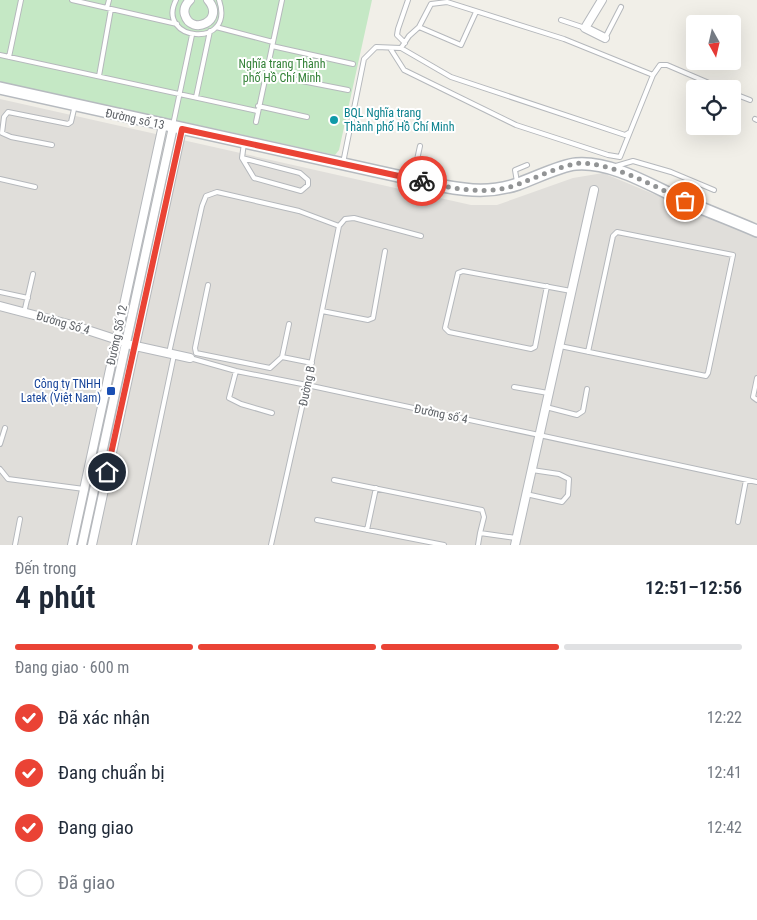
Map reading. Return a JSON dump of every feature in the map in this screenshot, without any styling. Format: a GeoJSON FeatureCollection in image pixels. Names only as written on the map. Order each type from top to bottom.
{"type":"FeatureCollection","features":[{"type":"Feature","properties":{"kind":"street"},"geometry":{"type":"LineString","coordinates":[[190,0],[186,5],[185,14],[190,22],[198,25],[207,23],[213,15],[212,5],[208,0]]}},
{"type":"Feature","properties":{"kind":"street"},"geometry":{"type":"LineString","coordinates":[[602,0],[585,28],[605,38]]}},
{"type":"Feature","properties":{"kind":"street","name":"Đường số 13"},"geometry":{"type":"LineString","coordinates":[[0,88],[244,143],[472,191],[485,191],[517,184],[575,164],[609,168],[645,181],[685,201],[757,231]]}},
{"type":"Feature","properties":{"kind":"street","name":"Đường Số 12"},"geometry":{"type":"LineString","coordinates":[[72,545],[116,339],[173,127]]}},
{"type":"Feature","properties":{"kind":"street","name":"Đường Số 12"},"geometry":{"type":"LineString","coordinates":[[82,545],[173,127]]}},
{"type":"Feature","properties":{"kind":"street","name":"Đường Số 12"},"geometry":{"type":"LineString","coordinates":[[92,545],[135,346],[173,127]]}},
{"type":"Feature","properties":{"kind":"street"},"geometry":{"type":"LineString","coordinates":[[515,542],[594,190]]}},
{"type":"Feature","properties":{"kind":"street","name":"Đường Số 4"},"geometry":{"type":"LineString","coordinates":[[0,306],[72,325],[125,343]]}},
{"type":"Feature","properties":{"kind":"street","name":"Đường số 4"},"geometry":{"type":"LineString","coordinates":[[125,343],[190,358]]}},
{"type":"Feature","properties":{"kind":"lane"},"geometry":{"type":"LineString","coordinates":[[9,57],[21,0]]}},
{"type":"Feature","properties":{"kind":"lane"},"geometry":{"type":"LineString","coordinates":[[72,0],[177,24]]}},
{"type":"Feature","properties":{"kind":"lane"},"geometry":{"type":"LineString","coordinates":[[98,76],[109,0]]}},
{"type":"Feature","properties":{"kind":"lane"},"geometry":{"type":"LineString","coordinates":[[176,0],[173,11],[177,24],[185,32],[192,35],[201,35],[216,27],[222,15],[219,0]]}},
{"type":"Feature","properties":{"kind":"lane"},"geometry":{"type":"LineString","coordinates":[[256,122],[282,0]]}},
{"type":"Feature","properties":{"kind":"lane"},"geometry":{"type":"LineString","coordinates":[[405,43],[397,35],[408,0]]}},
{"type":"Feature","properties":{"kind":"lane"},"geometry":{"type":"LineString","coordinates":[[402,48],[409,36],[419,27],[431,4],[447,2],[564,40],[653,75]]}},
{"type":"Feature","properties":{"kind":"lane"},"geometry":{"type":"LineString","coordinates":[[605,38],[621,7]]}},
{"type":"Feature","properties":{"kind":"lane"},"geometry":{"type":"LineString","coordinates":[[419,27],[461,45],[476,12]]}},
{"type":"Feature","properties":{"kind":"lane"},"geometry":{"type":"LineString","coordinates":[[560,20],[585,28]]}},
{"type":"Feature","properties":{"kind":"lane"},"geometry":{"type":"LineString","coordinates":[[216,27],[272,44],[353,64]]}},
{"type":"Feature","properties":{"kind":"lane"},"geometry":{"type":"LineString","coordinates":[[196,97],[210,31]]}},
{"type":"Feature","properties":{"kind":"lane"},"geometry":{"type":"LineString","coordinates":[[173,127],[192,35]]}},
{"type":"Feature","properties":{"kind":"lane"},"geometry":{"type":"LineString","coordinates":[[343,163],[364,59],[376,47],[402,48],[451,77],[625,135],[630,132]]}},
{"type":"Feature","properties":{"kind":"lane"},"geometry":{"type":"LineString","coordinates":[[390,48],[404,70],[516,124],[608,155],[620,157],[653,75],[660,66],[667,65],[702,80]]}},
{"type":"Feature","properties":{"kind":"lane"},"geometry":{"type":"LineString","coordinates":[[0,55],[257,111]]}},
{"type":"Feature","properties":{"kind":"lane"},"geometry":{"type":"LineString","coordinates":[[266,74],[348,90]]}},
{"type":"Feature","properties":{"kind":"lane"},"geometry":{"type":"LineString","coordinates":[[741,96],[750,100]]}},
{"type":"Feature","properties":{"kind":"lane"},"geometry":{"type":"LineString","coordinates":[[52,145],[11,137],[2,133],[4,117],[8,112],[68,124],[72,122],[75,105]]}},
{"type":"Feature","properties":{"kind":"lane"},"geometry":{"type":"LineString","coordinates":[[258,106],[307,117]]}},
{"type":"Feature","properties":{"kind":"lane"},"geometry":{"type":"LineString","coordinates":[[242,158],[300,173],[308,180],[308,185],[301,191],[254,178],[242,158],[244,143]]}},
{"type":"Feature","properties":{"kind":"lane"},"geometry":{"type":"LineString","coordinates":[[413,178],[420,146]]}},
{"type":"Feature","properties":{"kind":"lane"},"geometry":{"type":"LineString","coordinates":[[609,168],[633,161],[671,172],[714,190]]}},
{"type":"Feature","properties":{"kind":"lane"},"geometry":{"type":"LineString","coordinates":[[517,184],[515,170],[527,165]]}},
{"type":"Feature","properties":{"kind":"lane"},"geometry":{"type":"LineString","coordinates":[[0,179],[36,187]]}},
{"type":"Feature","properties":{"kind":"lane"},"geometry":{"type":"LineString","coordinates":[[134,545],[171,354],[202,206],[206,196],[217,192],[298,210],[339,226],[345,219],[354,218],[421,236]]}},
{"type":"Feature","properties":{"kind":"lane","name":"Đường B"},"geometry":{"type":"LineString","coordinates":[[271,545],[312,363],[339,226]]}},
{"type":"Feature","properties":{"kind":"lane"},"geometry":{"type":"LineString","coordinates":[[558,346],[706,376],[716,338],[733,254],[617,232],[613,236],[588,352]]}},
{"type":"Feature","properties":{"kind":"lane"},"geometry":{"type":"LineString","coordinates":[[322,311],[368,320],[373,318],[385,251]]}},
{"type":"Feature","properties":{"kind":"lane"},"geometry":{"type":"LineString","coordinates":[[547,286],[535,347],[531,349],[449,332],[445,328],[458,273],[462,270],[547,286],[572,291]]}},
{"type":"Feature","properties":{"kind":"lane"},"geometry":{"type":"LineString","coordinates":[[24,313],[33,274]]}},
{"type":"Feature","properties":{"kind":"lane"},"geometry":{"type":"LineString","coordinates":[[208,285],[195,348],[196,353],[270,368],[282,357],[289,324]]}},
{"type":"Feature","properties":{"kind":"lane"},"geometry":{"type":"LineString","coordinates":[[0,292],[28,298]]}},
{"type":"Feature","properties":{"kind":"lane"},"geometry":{"type":"LineString","coordinates":[[282,357],[312,363]]}},
{"type":"Feature","properties":{"kind":"lane","name":"Đường số 4"},"geometry":{"type":"LineString","coordinates":[[190,358],[236,371],[757,482]]}},
{"type":"Feature","properties":{"kind":"lane"},"geometry":{"type":"LineString","coordinates":[[236,371],[229,398],[241,404],[272,413]]}},
{"type":"Feature","properties":{"kind":"lane"},"geometry":{"type":"LineString","coordinates":[[757,378],[753,397],[757,400]]}},
{"type":"Feature","properties":{"kind":"lane"},"geometry":{"type":"LineString","coordinates":[[514,387],[548,393]]}},
{"type":"Feature","properties":{"kind":"lane"},"geometry":{"type":"LineString","coordinates":[[546,407],[576,415],[583,412],[586,389]]}},
{"type":"Feature","properties":{"kind":"lane"},"geometry":{"type":"LineString","coordinates":[[0,444],[5,428]]}},
{"type":"Feature","properties":{"kind":"lane"},"geometry":{"type":"LineString","coordinates":[[0,469],[8,479],[84,489]]}},
{"type":"Feature","properties":{"kind":"lane"},"geometry":{"type":"LineString","coordinates":[[526,494],[562,502],[568,495],[569,480],[559,474],[532,470]]}},
{"type":"Feature","properties":{"kind":"lane"},"geometry":{"type":"LineString","coordinates":[[334,480],[482,510],[484,517],[478,545]]}},
{"type":"Feature","properties":{"kind":"lane"},"geometry":{"type":"LineString","coordinates":[[738,522],[746,480]]}},
{"type":"Feature","properties":{"kind":"lane"},"geometry":{"type":"LineString","coordinates":[[367,530],[376,488]]}},
{"type":"Feature","properties":{"kind":"lane"},"geometry":{"type":"LineString","coordinates":[[15,545],[20,519]]}},
{"type":"Feature","properties":{"kind":"lane"},"geometry":{"type":"LineString","coordinates":[[317,520],[444,545]]}},
{"type":"Feature","properties":{"kind":"lane"},"geometry":{"type":"LineString","coordinates":[[480,533],[515,542]]}},
{"type":"Feature","properties":{"kind":"shaded area"},"geometry":{"type":"Polygon","coordinates":[[[0,99],[471,205],[497,205],[573,178],[603,173],[757,237],[757,545],[0,545],[0,99]]]}},
{"type":"Feature","properties":{"kind":"green space","name":"Nghĩa trang Thành phố Hồ Chí Minh"},"geometry":{"type":"Polygon","coordinates":[[[0,0],[372,0],[339,150],[335,155],[0,82],[0,0]]]}},
{"type":"Feature","properties":{"kind":"way so far"},"geometry":{"type":"LineString","coordinates":[[422,181],[457,189],[485,191],[517,184],[575,164],[591,165],[609,168],[645,181],[685,201]]}},
{"type":"Feature","properties":{"kind":"place","name":"BQL Nghĩa trang Thành phố Hồ Chí Minh"},"geometry":{"type":"Point","coordinates":[334,120]}},
{"type":"Feature","properties":{"kind":"place","name":"Công ty TNHH Latek (Việt Nam)"},"geometry":{"type":"Point","coordinates":[111,391]}},
{"type":"Feature","properties":{"kind":"route"},"geometry":{"type":"LineString","coordinates":[[107,472],[182,129],[422,181]]}}]}
